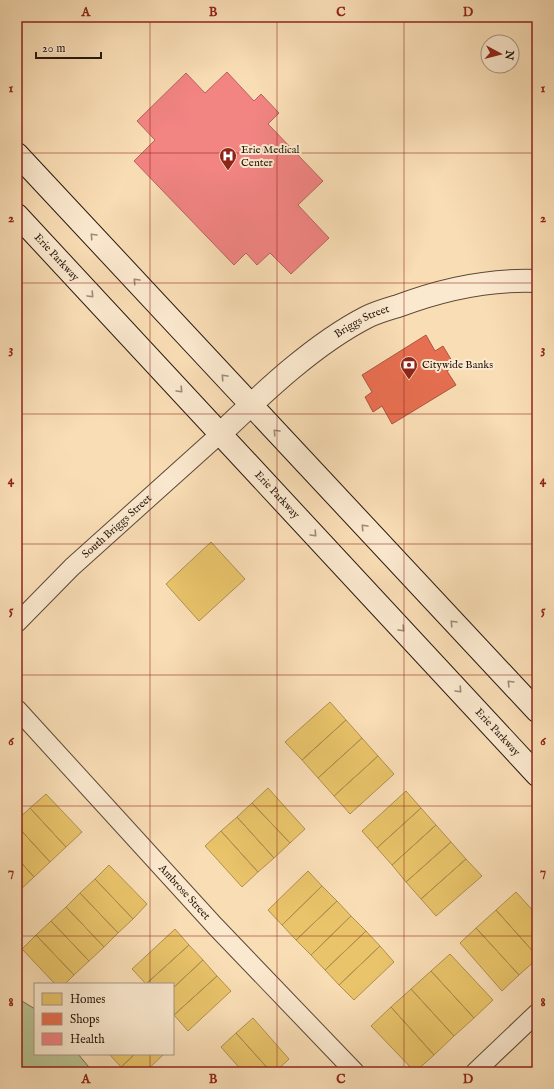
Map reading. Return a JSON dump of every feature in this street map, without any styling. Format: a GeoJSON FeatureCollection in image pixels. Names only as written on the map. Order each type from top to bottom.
{"type":"FeatureCollection","features":[{"type":"Feature","properties":{"kind":"main road"},"geometry":{"type":"LineString","coordinates":[[17,154],[537,712]]}},
{"type":"Feature","properties":{"kind":"main road","name":"Erie Parkway"},"geometry":{"type":"LineString","coordinates":[[17,215],[537,775]]}},
{"type":"Feature","properties":{"kind":"main road","name":"Briggs Street"},"geometry":{"type":"LineString","coordinates":[[220,434],[251,405],[326,343],[367,317],[433,293],[463,286],[495,282],[537,282]]}},
{"type":"Feature","properties":{"kind":"street","name":"South Briggs Street"},"geometry":{"type":"LineString","coordinates":[[17,624],[72,567],[220,434]]}},
{"type":"Feature","properties":{"kind":"street","name":"Ambrose Street"},"geometry":{"type":"LineString","coordinates":[[17,710],[215,926],[355,1072]]}},
{"type":"Feature","properties":{"kind":"street"},"geometry":{"type":"LineString","coordinates":[[475,1072],[537,1013]]}},
{"type":"Feature","properties":{"kind":"green space"},"geometry":{"type":"Polygon","coordinates":[[[17,998],[34,1008],[34,1055],[79,1055],[93,1072],[17,1072],[17,998]]]}},
{"type":"Feature","properties":{"kind":"building: Homes"},"geometry":{"type":"Polygon","coordinates":[[[211,542],[245,579],[199,621],[166,584],[211,542]]]}},
{"type":"Feature","properties":{"kind":"building: Homes"},"geometry":{"type":"Polygon","coordinates":[[[330,702],[346,720],[302,760],[285,742],[330,702]]]}},
{"type":"Feature","properties":{"kind":"building: Homes"},"geometry":{"type":"Polygon","coordinates":[[[346,720],[362,738],[318,778],[302,760],[346,720]]]}},
{"type":"Feature","properties":{"kind":"building: Homes"},"geometry":{"type":"Polygon","coordinates":[[[362,738],[378,756],[334,796],[318,778],[362,738]]]}},
{"type":"Feature","properties":{"kind":"building: Homes"},"geometry":{"type":"Polygon","coordinates":[[[378,756],[394,774],[350,814],[334,796],[378,756]]]}},
{"type":"Feature","properties":{"kind":"building: Homes"},"geometry":{"type":"Polygon","coordinates":[[[268,788],[305,829],[290,843],[252,803],[268,788]]]}},
{"type":"Feature","properties":{"kind":"building: Homes"},"geometry":{"type":"Polygon","coordinates":[[[406,791],[421,808],[377,848],[362,831],[406,791]]]}},
{"type":"Feature","properties":{"kind":"building: Homes"},"geometry":{"type":"Polygon","coordinates":[[[46,794],[82,832],[66,847],[30,808],[46,794]]]}},
{"type":"Feature","properties":{"kind":"building: Homes"},"geometry":{"type":"Polygon","coordinates":[[[252,803],[290,843],[274,858],[237,817],[252,803]]]}},
{"type":"Feature","properties":{"kind":"building: Homes"},"geometry":{"type":"Polygon","coordinates":[[[30,808],[66,847],[50,862],[17,826],[17,820],[30,808]]]}},
{"type":"Feature","properties":{"kind":"building: Homes"},"geometry":{"type":"Polygon","coordinates":[[[421,808],[436,825],[392,865],[377,848],[421,808]]]}},
{"type":"Feature","properties":{"kind":"building: Homes"},"geometry":{"type":"Polygon","coordinates":[[[237,817],[274,858],[258,872],[221,831],[237,817]]]}},
{"type":"Feature","properties":{"kind":"building: Homes"},"geometry":{"type":"Polygon","coordinates":[[[436,825],[451,842],[406,882],[392,865],[436,825]]]}},
{"type":"Feature","properties":{"kind":"building: Homes"},"geometry":{"type":"Polygon","coordinates":[[[17,826],[50,862],[34,877],[17,858],[17,826]]]}},
{"type":"Feature","properties":{"kind":"building: Homes"},"geometry":{"type":"Polygon","coordinates":[[[221,831],[258,872],[242,887],[205,846],[221,831]]]}},
{"type":"Feature","properties":{"kind":"building: Homes"},"geometry":{"type":"Polygon","coordinates":[[[451,842],[466,859],[421,899],[406,882],[451,842]]]}},
{"type":"Feature","properties":{"kind":"building: Homes"},"geometry":{"type":"Polygon","coordinates":[[[17,858],[34,877],[19,891],[17,889],[17,858]]]}},
{"type":"Feature","properties":{"kind":"building: Homes"},"geometry":{"type":"Polygon","coordinates":[[[466,859],[482,876],[436,916],[421,899],[466,859]]]}},
{"type":"Feature","properties":{"kind":"building: Homes"},"geometry":{"type":"Polygon","coordinates":[[[109,865],[147,904],[133,919],[95,879],[109,865]]]}},
{"type":"Feature","properties":{"kind":"building: Homes"},"geometry":{"type":"Polygon","coordinates":[[[308,871],[322,886],[282,925],[268,910],[308,871]]]}},
{"type":"Feature","properties":{"kind":"building: Homes"},"geometry":{"type":"Polygon","coordinates":[[[95,879],[133,919],[118,933],[80,893],[95,879]]]}},
{"type":"Feature","properties":{"kind":"building: Homes"},"geometry":{"type":"Polygon","coordinates":[[[322,886],[337,901],[296,940],[282,925],[322,886]]]}},
{"type":"Feature","properties":{"kind":"building: Homes"},"geometry":{"type":"Polygon","coordinates":[[[516,892],[537,915],[537,956],[496,910],[516,892]]]}},
{"type":"Feature","properties":{"kind":"building: Homes"},"geometry":{"type":"Polygon","coordinates":[[[80,893],[118,933],[104,947],[66,907],[80,893]]]}},
{"type":"Feature","properties":{"kind":"building: Homes"},"geometry":{"type":"Polygon","coordinates":[[[337,901],[351,916],[311,955],[296,940],[337,901]]]}},
{"type":"Feature","properties":{"kind":"building: Homes"},"geometry":{"type":"Polygon","coordinates":[[[66,907],[104,947],[89,961],[51,921],[66,907]]]}},
{"type":"Feature","properties":{"kind":"building: Homes"},"geometry":{"type":"Polygon","coordinates":[[[496,910],[537,956],[537,959],[519,975],[476,928],[496,910]]]}},
{"type":"Feature","properties":{"kind":"building: Homes"},"geometry":{"type":"Polygon","coordinates":[[[351,916],[366,931],[325,970],[311,955],[351,916]]]}},
{"type":"Feature","properties":{"kind":"building: Homes"},"geometry":{"type":"Polygon","coordinates":[[[51,921],[89,961],[74,975],[36,935],[51,921]]]}},
{"type":"Feature","properties":{"kind":"building: Homes"},"geometry":{"type":"Polygon","coordinates":[[[476,928],[519,975],[502,991],[460,943],[476,928]]]}},
{"type":"Feature","properties":{"kind":"building: Homes"},"geometry":{"type":"Polygon","coordinates":[[[175,929],[189,945],[147,983],[145,983],[132,969],[175,929]]]}},
{"type":"Feature","properties":{"kind":"building: Homes"},"geometry":{"type":"Polygon","coordinates":[[[366,931],[380,946],[339,985],[325,970],[366,931]]]}},
{"type":"Feature","properties":{"kind":"building: Homes"},"geometry":{"type":"Polygon","coordinates":[[[36,935],[74,975],[66,983],[54,983],[22,949],[36,935]]]}},
{"type":"Feature","properties":{"kind":"building: Homes"},"geometry":{"type":"Polygon","coordinates":[[[189,945],[203,960],[174,987],[174,983],[147,983],[189,945]]]}},
{"type":"Feature","properties":{"kind":"building: Homes"},"geometry":{"type":"Polygon","coordinates":[[[380,946],[394,962],[354,1000],[339,985],[380,946]]]}},
{"type":"Feature","properties":{"kind":"building: Homes"},"geometry":{"type":"Polygon","coordinates":[[[450,954],[493,1000],[474,1018],[431,971],[450,954]]]}},
{"type":"Feature","properties":{"kind":"building: Homes"},"geometry":{"type":"Polygon","coordinates":[[[203,960],[217,976],[174,1015],[174,987],[203,960]]]}},
{"type":"Feature","properties":{"kind":"building: Homes"},"geometry":{"type":"Polygon","coordinates":[[[431,971],[474,1018],[454,1036],[411,989],[431,971]]]}},
{"type":"Feature","properties":{"kind":"building: Homes"},"geometry":{"type":"Polygon","coordinates":[[[217,976],[231,991],[188,1031],[174,1015],[217,976]]]}},
{"type":"Feature","properties":{"kind":"building: Homes"},"geometry":{"type":"Polygon","coordinates":[[[411,989],[454,1036],[434,1055],[391,1007],[411,989]]]}},
{"type":"Feature","properties":{"kind":"building: Homes"},"geometry":{"type":"Polygon","coordinates":[[[391,1007],[434,1055],[415,1072],[371,1026],[391,1007]]]}},
{"type":"Feature","properties":{"kind":"building: Homes"},"geometry":{"type":"Polygon","coordinates":[[[253,1018],[289,1059],[275,1072],[271,1072],[236,1033],[253,1018]]]}},
{"type":"Feature","properties":{"kind":"building: Homes"},"geometry":{"type":"Polygon","coordinates":[[[236,1033],[271,1072],[243,1072],[221,1047],[236,1033]]]}},
{"type":"Feature","properties":{"kind":"building: Homes"},"geometry":{"type":"Polygon","coordinates":[[[110,1055],[134,1055],[121,1067],[110,1055]]]}},
{"type":"Feature","properties":{"kind":"building: Homes"},"geometry":{"type":"Polygon","coordinates":[[[134,1055],[163,1055],[145,1072],[126,1072],[121,1067],[134,1055]]]}},
{"type":"Feature","properties":{"kind":"building: Shops","name":"Citywide Banks"},"geometry":{"type":"Polygon","coordinates":[[[426,335],[435,351],[443,346],[455,366],[447,371],[456,385],[392,424],[382,406],[373,412],[365,397],[372,392],[362,375],[426,335]]]}},
{"type":"Feature","properties":{"kind":"building: Health","name":"Erie Medical Center"},"geometry":{"type":"Polygon","coordinates":[[[227,72],[254,101],[261,94],[279,113],[268,124],[323,181],[298,205],[329,238],[291,274],[270,253],[257,265],[246,253],[234,265],[134,161],[155,140],[137,121],[186,73],[205,93],[227,72]]]}},
{"type":"Feature","properties":{"kind":"place","name":"Erie Medical Center"},"geometry":{"type":"Point","coordinates":[228,171]}},
{"type":"Feature","properties":{"kind":"place","name":"Citywide Banks"},"geometry":{"type":"Point","coordinates":[409,380]}}]}
